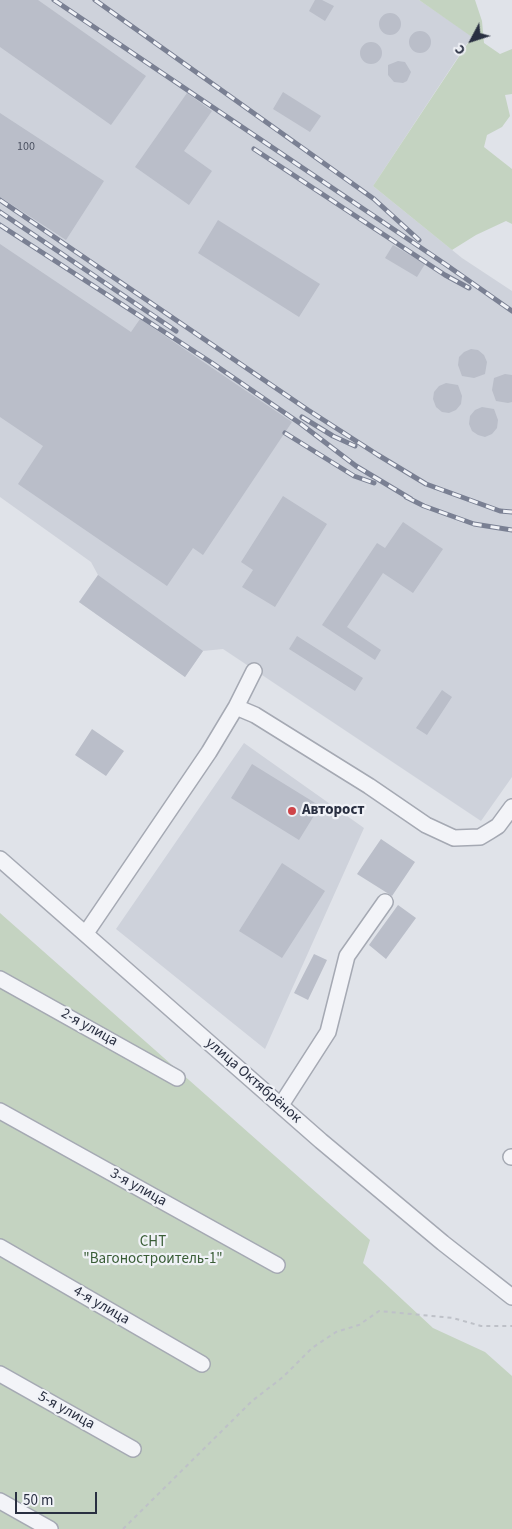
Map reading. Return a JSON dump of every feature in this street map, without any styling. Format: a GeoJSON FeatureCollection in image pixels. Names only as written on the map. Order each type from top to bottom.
{"type":"FeatureCollection","features":[{"type":"Feature","properties":{"kind":"street"},"geometry":{"type":"LineString","coordinates":[[86,933],[210,752],[236,707],[254,670]]}},
{"type":"Feature","properties":{"kind":"street"},"geometry":{"type":"LineString","coordinates":[[236,707],[255,715],[361,781],[426,825],[454,838],[480,837],[498,826],[512,806]]}},
{"type":"Feature","properties":{"kind":"street","name":"улица Октябрёнок"},"geometry":{"type":"LineString","coordinates":[[0,859],[281,1105],[443,1243],[512,1297]]}},
{"type":"Feature","properties":{"kind":"street"},"geometry":{"type":"LineString","coordinates":[[281,1105],[328,1032],[347,956],[385,902]]}},
{"type":"Feature","properties":{"kind":"street","name":"2-я улица"},"geometry":{"type":"LineString","coordinates":[[0,979],[178,1078]]}},
{"type":"Feature","properties":{"kind":"street","name":"3-я улица"},"geometry":{"type":"LineString","coordinates":[[0,1111],[277,1265]]}},
{"type":"Feature","properties":{"kind":"street","name":"4-я улица"},"geometry":{"type":"LineString","coordinates":[[0,1247],[202,1364]]}},
{"type":"Feature","properties":{"kind":"street","name":"5-я улица"},"geometry":{"type":"LineString","coordinates":[[0,1374],[133,1449]]}},
{"type":"Feature","properties":{"kind":"street"},"geometry":{"type":"LineString","coordinates":[[0,1501],[50,1529]]}},
{"type":"Feature","properties":{"kind":"path"},"geometry":{"type":"LineString","coordinates":[[123,1529],[252,1400],[283,1377],[312,1348],[336,1332],[359,1325],[379,1311],[453,1318],[481,1326],[512,1326]]}},
{"type":"Feature","properties":{"kind":"shaded area"},"geometry":{"type":"Polygon","coordinates":[[[0,0],[419,0],[472,36],[373,186],[462,258],[512,291],[512,777],[481,821],[223,649],[203,651],[185,677],[79,602],[98,575],[91,562],[0,497],[0,0]]]}},
{"type":"Feature","properties":{"kind":"shaded area"},"geometry":{"type":"Polygon","coordinates":[[[244,743],[364,828],[265,1049],[116,929],[244,743]]]}},
{"type":"Feature","properties":{"kind":"green space"},"geometry":{"type":"Polygon","coordinates":[[[419,0],[475,0],[482,21],[484,43],[500,54],[512,49],[512,94],[505,95],[510,116],[502,127],[487,135],[484,147],[512,169],[512,224],[506,221],[476,235],[452,250],[373,186],[472,37],[419,0]]]}},
{"type":"Feature","properties":{"kind":"green space","name":"СНТ \"Вагоностроитель-1\""},"geometry":{"type":"Polygon","coordinates":[[[0,913],[370,1240],[363,1263],[433,1328],[485,1352],[512,1376],[512,1529],[0,1529],[0,913]]]}},
{"type":"Feature","properties":{"kind":"building"},"geometry":{"type":"Polygon","coordinates":[[[0,0],[38,0],[146,76],[111,125],[0,47],[0,0]]]}},
{"type":"Feature","properties":{"kind":"building"},"geometry":{"type":"Polygon","coordinates":[[[315,0],[322,0],[334,6],[325,21],[309,11],[315,0]]]}},
{"type":"Feature","properties":{"kind":"building"},"geometry":{"type":"Polygon","coordinates":[[[390,13],[398,16],[401,24],[398,32],[390,35],[382,32],[379,24],[382,16],[390,13]]]}},
{"type":"Feature","properties":{"kind":"building"},"geometry":{"type":"Polygon","coordinates":[[[420,31],[428,34],[431,42],[428,50],[420,53],[412,50],[409,42],[412,34],[420,31]]]}},
{"type":"Feature","properties":{"kind":"building"},"geometry":{"type":"Polygon","coordinates":[[[371,42],[379,45],[382,53],[379,61],[371,64],[363,61],[360,53],[363,45],[371,42]]]}},
{"type":"Feature","properties":{"kind":"building"},"geometry":{"type":"Polygon","coordinates":[[[398,61],[405,62],[411,72],[407,81],[403,83],[394,82],[388,75],[388,65],[398,61]]]}},
{"type":"Feature","properties":{"kind":"building"},"geometry":{"type":"Polygon","coordinates":[[[283,92],[321,116],[310,132],[273,109],[283,92]]]}},
{"type":"Feature","properties":{"kind":"building"},"geometry":{"type":"Polygon","coordinates":[[[187,93],[212,111],[184,151],[212,171],[189,205],[135,167],[187,93]]]}},
{"type":"Feature","properties":{"kind":"building"},"geometry":{"type":"Polygon","coordinates":[[[0,113],[104,181],[66,240],[0,197],[0,113]]]}},
{"type":"Feature","properties":{"kind":"building"},"geometry":{"type":"Polygon","coordinates":[[[218,220],[320,284],[299,317],[198,253],[218,220]]]}},
{"type":"Feature","properties":{"kind":"building"},"geometry":{"type":"Polygon","coordinates":[[[0,244],[131,332],[140,319],[292,422],[203,555],[193,548],[167,586],[18,484],[43,446],[0,417],[0,244]]]}},
{"type":"Feature","properties":{"kind":"building"},"geometry":{"type":"Polygon","coordinates":[[[393,245],[425,264],[417,277],[385,258],[393,245]]]}},
{"type":"Feature","properties":{"kind":"building"},"geometry":{"type":"Polygon","coordinates":[[[471,349],[478,350],[484,355],[487,362],[485,374],[474,378],[462,376],[458,365],[459,357],[471,349]]]}},
{"type":"Feature","properties":{"kind":"building"},"geometry":{"type":"Polygon","coordinates":[[[505,374],[512,375],[512,402],[508,403],[496,401],[492,390],[494,378],[505,374]]]}},
{"type":"Feature","properties":{"kind":"building"},"geometry":{"type":"Polygon","coordinates":[[[446,383],[458,385],[462,396],[461,404],[456,410],[449,413],[442,412],[436,407],[433,399],[434,392],[439,386],[446,383]]]}},
{"type":"Feature","properties":{"kind":"building"},"geometry":{"type":"Polygon","coordinates":[[[482,407],[494,409],[498,420],[497,428],[492,434],[485,437],[472,431],[469,424],[470,416],[475,410],[482,407]]]}},
{"type":"Feature","properties":{"kind":"building"},"geometry":{"type":"Polygon","coordinates":[[[283,496],[327,524],[275,607],[242,587],[253,570],[241,562],[283,496]]]}},
{"type":"Feature","properties":{"kind":"building"},"geometry":{"type":"Polygon","coordinates":[[[403,522],[443,549],[413,593],[383,573],[347,627],[381,650],[375,660],[322,625],[377,543],[385,548],[403,522]]]}},
{"type":"Feature","properties":{"kind":"building"},"geometry":{"type":"Polygon","coordinates":[[[98,575],[203,651],[185,677],[79,602],[98,575]]]}},
{"type":"Feature","properties":{"kind":"building"},"geometry":{"type":"Polygon","coordinates":[[[297,636],[363,678],[355,691],[289,649],[297,636]]]}},
{"type":"Feature","properties":{"kind":"building"},"geometry":{"type":"Polygon","coordinates":[[[442,690],[452,697],[427,735],[416,728],[442,690]]]}},
{"type":"Feature","properties":{"kind":"building"},"geometry":{"type":"Polygon","coordinates":[[[92,729],[124,751],[106,776],[75,755],[92,729]]]}},
{"type":"Feature","properties":{"kind":"building"},"geometry":{"type":"Polygon","coordinates":[[[252,764],[320,806],[299,840],[231,798],[252,764]]]}},
{"type":"Feature","properties":{"kind":"building"},"geometry":{"type":"Polygon","coordinates":[[[381,839],[415,862],[392,896],[357,874],[381,839]]]}},
{"type":"Feature","properties":{"kind":"building"},"geometry":{"type":"Polygon","coordinates":[[[282,863],[325,891],[282,958],[239,931],[282,863]]]}},
{"type":"Feature","properties":{"kind":"building"},"geometry":{"type":"Polygon","coordinates":[[[398,905],[416,918],[386,959],[369,945],[398,905]]]}},
{"type":"Feature","properties":{"kind":"building"},"geometry":{"type":"Polygon","coordinates":[[[314,954],[327,960],[308,1000],[294,993],[314,954]]]}},
{"type":"Feature","properties":{"kind":"railway"},"geometry":{"type":"LineString","coordinates":[[54,0],[512,311]]}},
{"type":"Feature","properties":{"kind":"railway"},"geometry":{"type":"LineString","coordinates":[[95,0],[374,199],[419,240]]}},
{"type":"Feature","properties":{"kind":"railway"},"geometry":{"type":"LineString","coordinates":[[254,149],[445,275],[469,288]]}},
{"type":"Feature","properties":{"kind":"railway"},"geometry":{"type":"LineString","coordinates":[[0,200],[308,410],[378,455],[426,484],[500,511],[512,512]]}},
{"type":"Feature","properties":{"kind":"railway"},"geometry":{"type":"LineString","coordinates":[[0,212],[176,331]]}},
{"type":"Feature","properties":{"kind":"railway"},"geometry":{"type":"LineString","coordinates":[[0,225],[212,363],[301,424],[356,466],[411,499]]}},
{"type":"Feature","properties":{"kind":"railway"},"geometry":{"type":"LineString","coordinates":[[302,417],[333,436],[355,446]]}},
{"type":"Feature","properties":{"kind":"railway"},"geometry":{"type":"LineString","coordinates":[[285,433],[354,476],[374,483]]}},
{"type":"Feature","properties":{"kind":"railway"},"geometry":{"type":"LineString","coordinates":[[406,497],[424,506],[474,524],[512,530]]}},
{"type":"Feature","properties":{"kind":"place","name":"Авторост"},"geometry":{"type":"Point","coordinates":[292,811]}}]}
